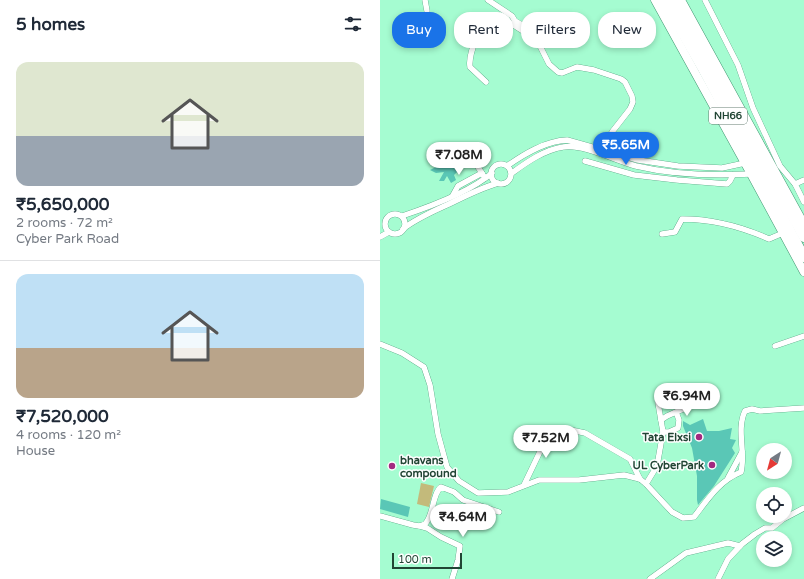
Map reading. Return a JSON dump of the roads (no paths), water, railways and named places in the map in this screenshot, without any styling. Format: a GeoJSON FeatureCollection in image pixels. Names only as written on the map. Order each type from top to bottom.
{"type":"FeatureCollection","features":[{"type":"Feature","properties":{"kind":"highway","name":"NH66"},"geometry":{"type":"LineString","coordinates":[[664,0],[796,231]]}},
{"type":"Feature","properties":{"kind":"highway","name":"NH66"},"geometry":{"type":"LineString","coordinates":[[674,0],[796,231],[804,257]]}},
{"type":"Feature","properties":{"kind":"street"},"geometry":{"type":"LineString","coordinates":[[426,0],[427,11]]}},
{"type":"Feature","properties":{"kind":"street"},"geometry":{"type":"LineString","coordinates":[[488,0],[512,16],[515,21],[521,26]]}},
{"type":"Feature","properties":{"kind":"street"},"geometry":{"type":"LineString","coordinates":[[655,0],[745,163],[796,231]]}},
{"type":"Feature","properties":{"kind":"street"},"geometry":{"type":"LineString","coordinates":[[681,0],[796,231],[804,272]]}},
{"type":"Feature","properties":{"kind":"street"},"geometry":{"type":"LineString","coordinates":[[705,0],[738,65],[753,108],[780,166],[794,184],[804,202]]}},
{"type":"Feature","properties":{"kind":"street"},"geometry":{"type":"LineString","coordinates":[[486,82],[470,67],[471,53],[480,31],[488,19],[493,15],[498,14],[521,28]]}},
{"type":"Feature","properties":{"kind":"street"},"geometry":{"type":"LineString","coordinates":[[541,48],[549,64],[558,72],[562,73],[577,67],[589,69],[621,79],[625,82],[632,96],[633,102],[630,109],[612,132],[604,150]]}},
{"type":"Feature","properties":{"kind":"street"},"geometry":{"type":"LineString","coordinates":[[380,219],[392,214],[402,216],[428,207],[485,178],[492,173],[497,165],[507,166],[539,148],[558,141],[567,140],[638,160],[678,166],[722,168],[745,163]]}},
{"type":"Feature","properties":{"kind":"street"},"geometry":{"type":"LineString","coordinates":[[385,230],[395,234],[411,223],[485,187],[507,182],[512,174],[526,163],[564,146],[583,149],[636,166],[704,175],[752,174]]}},
{"type":"Feature","properties":{"kind":"street"},"geometry":{"type":"LineString","coordinates":[[434,162],[457,152],[467,153],[471,156],[485,178]]}},
{"type":"Feature","properties":{"kind":"street"},"geometry":{"type":"LineString","coordinates":[[585,161],[634,175],[677,180],[727,184],[730,182],[733,175]]}},
{"type":"Feature","properties":{"kind":"street"},"geometry":{"type":"LineString","coordinates":[[507,166],[512,174]]}},
{"type":"Feature","properties":{"kind":"street"},"geometry":{"type":"LineString","coordinates":[[454,195],[458,186],[482,173]]}},
{"type":"Feature","properties":{"kind":"street"},"geometry":{"type":"LineString","coordinates":[[492,173],[493,179],[498,183]]}},
{"type":"Feature","properties":{"kind":"street"},"geometry":{"type":"LineString","coordinates":[[794,184],[804,180]]}},
{"type":"Feature","properties":{"kind":"street"},"geometry":{"type":"LineString","coordinates":[[402,216],[405,222],[403,229]]}},
{"type":"Feature","properties":{"kind":"street"},"geometry":{"type":"LineString","coordinates":[[380,237],[385,230],[384,224],[386,217]]}},
{"type":"Feature","properties":{"kind":"street"},"geometry":{"type":"LineString","coordinates":[[662,234],[676,232],[682,219],[705,220],[749,230],[769,240],[796,231]]}},
{"type":"Feature","properties":{"kind":"street"},"geometry":{"type":"LineString","coordinates":[[775,346],[804,336]]}},
{"type":"Feature","properties":{"kind":"street"},"geometry":{"type":"LineString","coordinates":[[380,344],[402,353],[424,367],[430,386],[438,434],[447,467],[459,482],[478,493],[508,492],[539,480],[579,480],[617,475],[640,479]]}},
{"type":"Feature","properties":{"kind":"street"},"geometry":{"type":"LineString","coordinates":[[646,484],[657,466],[663,432],[658,403],[660,393],[671,389],[686,400],[689,407],[661,420]]}},
{"type":"Feature","properties":{"kind":"street"},"geometry":{"type":"LineString","coordinates":[[524,485],[547,437],[566,429],[585,433],[630,459],[640,479],[672,512],[683,518],[694,517],[711,494],[728,479],[741,472],[744,460],[742,452],[741,424],[745,411],[752,409],[804,408]]}},
{"type":"Feature","properties":{"kind":"street"},"geometry":{"type":"LineString","coordinates":[[663,432],[669,432],[678,428],[679,420],[676,412]]}},
{"type":"Feature","properties":{"kind":"street"},"geometry":{"type":"LineString","coordinates":[[728,479],[742,452]]}},
{"type":"Feature","properties":{"kind":"street"},"geometry":{"type":"LineString","coordinates":[[419,526],[427,522],[436,493],[441,487],[454,492],[463,500],[499,512]]}},
{"type":"Feature","properties":{"kind":"street"},"geometry":{"type":"LineString","coordinates":[[718,579],[728,559],[740,546],[765,528],[772,528],[783,519],[804,508]]}},
{"type":"Feature","properties":{"kind":"street"},"geometry":{"type":"LineString","coordinates":[[380,516],[428,528],[440,537],[460,546],[458,560],[452,579]]}},
{"type":"Feature","properties":{"kind":"street"},"geometry":{"type":"LineString","coordinates":[[650,579],[686,553],[728,543],[740,546]]}},
{"type":"Feature","properties":{"kind":"place","name":"Tata Elxsi"},"geometry":{"type":"Point","coordinates":[699,437]}},
{"type":"Feature","properties":{"kind":"place","name":"UL CyberPark"},"geometry":{"type":"Point","coordinates":[712,465]}},
{"type":"Feature","properties":{"kind":"place","name":"bhavans compound"},"geometry":{"type":"Point","coordinates":[392,466]}}]}
